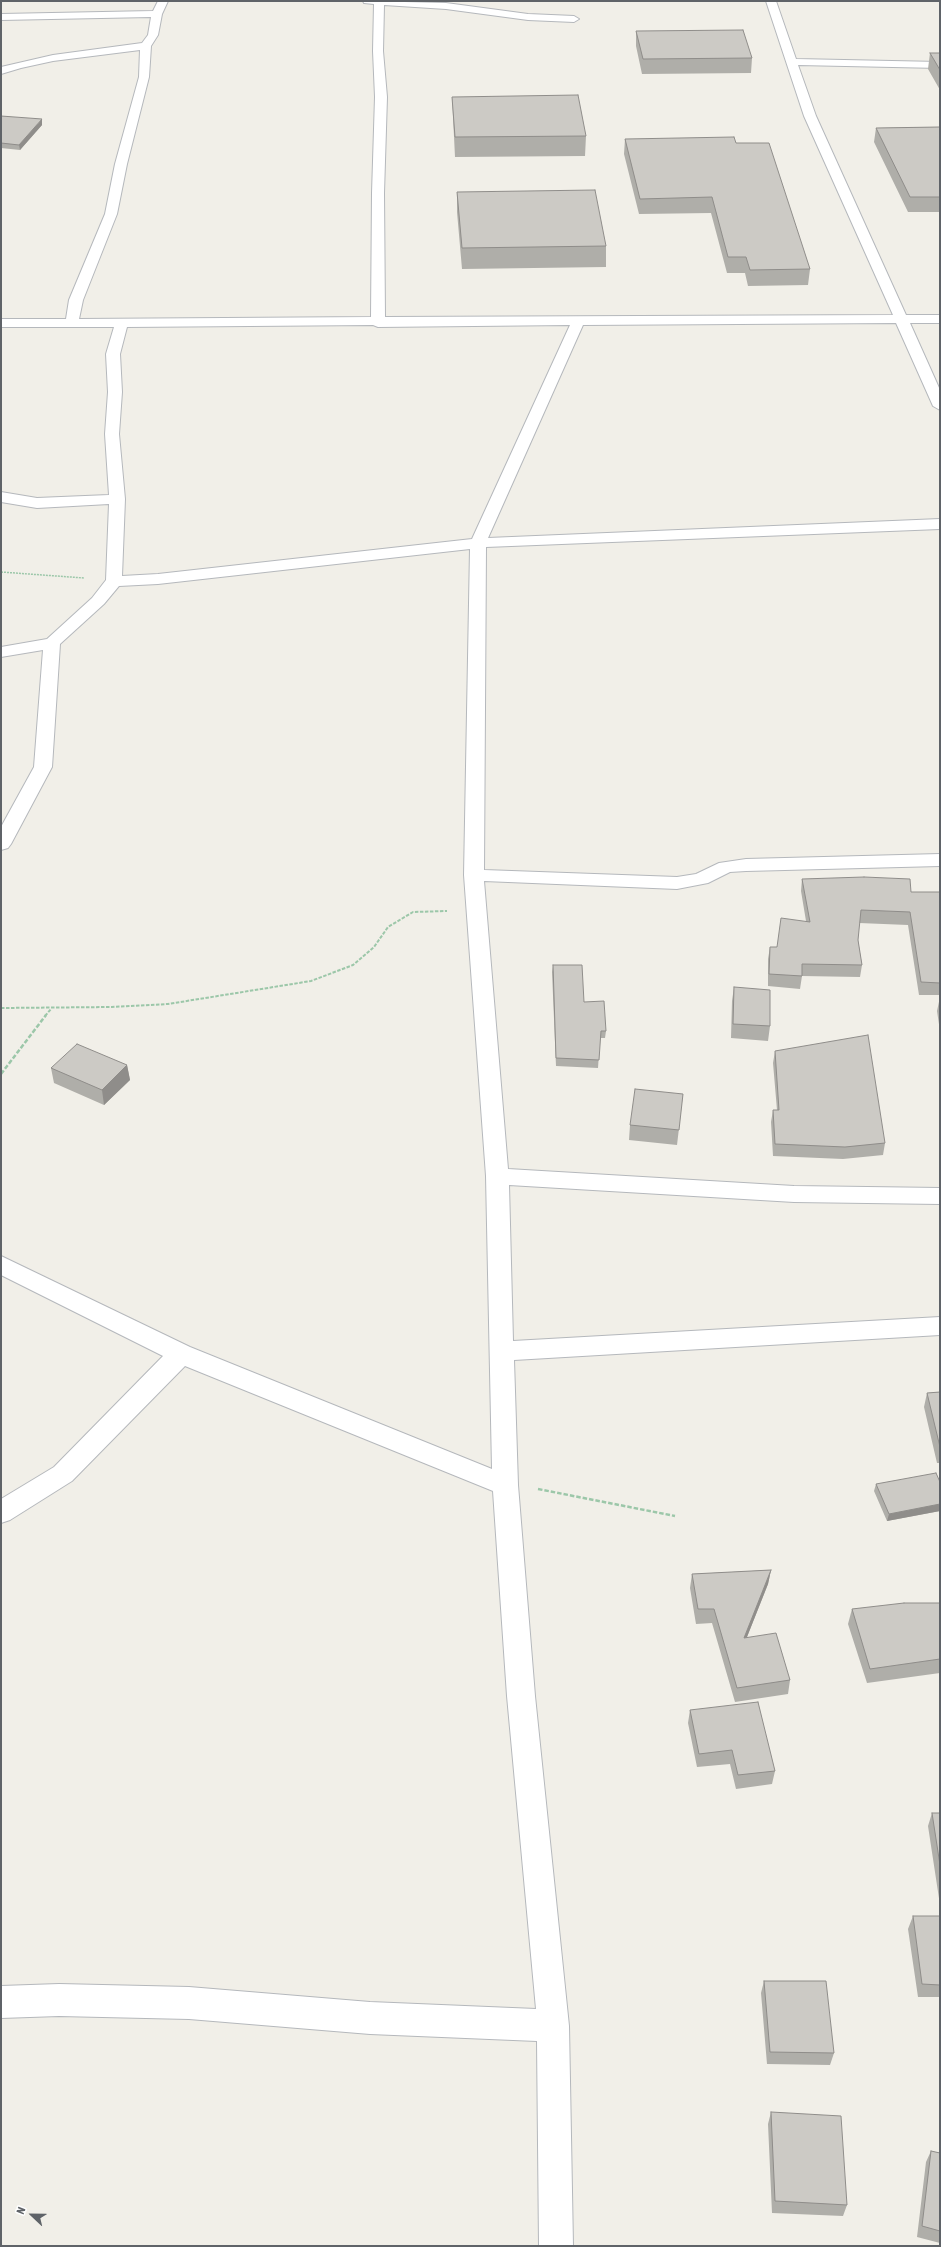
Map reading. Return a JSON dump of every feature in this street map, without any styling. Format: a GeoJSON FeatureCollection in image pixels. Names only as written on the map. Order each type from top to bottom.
{"type":"FeatureCollection","features":[{"type":"Feature","properties":{"kind":"street"},"geometry":{"type":"LineString","coordinates":[[72,323],[76,300],[111,214],[121,164],[144,77],[146,46],[153,35],[157,14],[163,1]]}},
{"type":"Feature","properties":{"kind":"street"},"geometry":{"type":"LineString","coordinates":[[771,1],[810,116],[940,406]]}},
{"type":"Feature","properties":{"kind":"street"},"geometry":{"type":"LineString","coordinates":[[378,322],[378,193],[381,97],[375,2],[446,6],[528,17],[574,18]]}},
{"type":"Feature","properties":{"kind":"street"},"geometry":{"type":"LineString","coordinates":[[1,17],[157,14]]}},
{"type":"Feature","properties":{"kind":"street"},"geometry":{"type":"LineString","coordinates":[[1,71],[18,65],[53,58],[146,46]]}},
{"type":"Feature","properties":{"kind":"street"},"geometry":{"type":"LineString","coordinates":[[792,62],[940,66]]}},
{"type":"Feature","properties":{"kind":"street"},"geometry":{"type":"LineString","coordinates":[[1,323],[121,324],[733,319],[940,319]]}},
{"type":"Feature","properties":{"kind":"street"},"geometry":{"type":"LineString","coordinates":[[556,2246],[553,2026],[521,1696],[505,1485],[502,1419],[503,1350],[497,1176],[474,875],[478,543],[578,321]]}},
{"type":"Feature","properties":{"kind":"street"},"geometry":{"type":"LineString","coordinates":[[1,652],[52,643],[98,601],[114,581],[117,500],[112,434],[115,392],[113,354],[121,324]]}},
{"type":"Feature","properties":{"kind":"street"},"geometry":{"type":"LineString","coordinates":[[1,497],[37,503],[117,500]]}},
{"type":"Feature","properties":{"kind":"street"},"geometry":{"type":"LineString","coordinates":[[114,581],[189,576],[478,543],[940,524]]}},
{"type":"Feature","properties":{"kind":"street"},"geometry":{"type":"LineString","coordinates":[[1,844],[43,767],[52,643]]}},
{"type":"Feature","properties":{"kind":"street"},"geometry":{"type":"LineString","coordinates":[[474,875],[677,883],[701,879],[726,867],[746,865],[940,860]]}},
{"type":"Feature","properties":{"kind":"street"},"geometry":{"type":"LineString","coordinates":[[497,1176],[794,1194],[940,1196]]}},
{"type":"Feature","properties":{"kind":"street"},"geometry":{"type":"LineString","coordinates":[[1,1265],[181,1354],[505,1485]]}},
{"type":"Feature","properties":{"kind":"street"},"geometry":{"type":"LineString","coordinates":[[503,1350],[940,1326]]}},
{"type":"Feature","properties":{"kind":"street"},"geometry":{"type":"LineString","coordinates":[[1,1512],[63,1474],[181,1354]]}},
{"type":"Feature","properties":{"kind":"street"},"geometry":{"type":"LineString","coordinates":[[1,2002],[59,2000],[189,2003],[370,2018],[553,2026]]}},
{"type":"Feature","properties":{"kind":"path"},"geometry":{"type":"LineString","coordinates":[[1,572],[62,575],[114,581]]}},
{"type":"Feature","properties":{"kind":"path"},"geometry":{"type":"LineString","coordinates":[[1,1008],[51,1009],[168,1004],[311,981],[353,965],[374,947],[388,927],[413,912],[476,910]]}},
{"type":"Feature","properties":{"kind":"path"},"geometry":{"type":"LineString","coordinates":[[1,1074],[51,1009]]}},
{"type":"Feature","properties":{"kind":"path"},"geometry":{"type":"LineString","coordinates":[[505,1485],[548,1491],[675,1516]]}},
{"type":"Feature","properties":{"kind":"building"},"geometry":{"type":"Polygon","coordinates":[[[743,30],[752,58],[643,59],[636,31],[743,30]]]}},
{"type":"Feature","properties":{"kind":"building"},"geometry":{"type":"Polygon","coordinates":[[[930,53],[940,53],[940,70],[930,53]]]}},
{"type":"Feature","properties":{"kind":"building"},"geometry":{"type":"Polygon","coordinates":[[[578,95],[586,136],[455,137],[452,97],[578,95]]]}},
{"type":"Feature","properties":{"kind":"building"},"geometry":{"type":"Polygon","coordinates":[[[1,116],[42,119],[19,145],[1,143],[1,116]]]}},
{"type":"Feature","properties":{"kind":"building"},"geometry":{"type":"Polygon","coordinates":[[[940,127],[940,197],[910,197],[876,128],[940,127]]]}},
{"type":"Feature","properties":{"kind":"building"},"geometry":{"type":"Polygon","coordinates":[[[734,137],[736,143],[769,143],[810,269],[750,270],[746,257],[728,257],[712,197],[640,199],[625,139],[734,137]]]}},
{"type":"Feature","properties":{"kind":"building"},"geometry":{"type":"Polygon","coordinates":[[[595,190],[606,246],[462,248],[457,192],[595,190]]]}},
{"type":"Feature","properties":{"kind":"building"},"geometry":{"type":"Polygon","coordinates":[[[864,877],[910,879],[911,892],[940,892],[940,983],[921,982],[910,912],[861,910],[858,940],[862,965],[802,964],[802,976],[769,974],[770,947],[777,947],[781,918],[810,922],[802,879],[864,877]]]}},
{"type":"Feature","properties":{"kind":"building"},"geometry":{"type":"Polygon","coordinates":[[[553,965],[582,965],[584,1002],[604,1001],[606,1031],[601,1031],[599,1060],[556,1058],[553,965]]]}},
{"type":"Feature","properties":{"kind":"building"},"geometry":{"type":"Polygon","coordinates":[[[734,987],[770,990],[770,1026],[733,1024],[734,987]]]}},
{"type":"Feature","properties":{"kind":"building"},"geometry":{"type":"Polygon","coordinates":[[[868,1035],[885,1143],[845,1147],[775,1144],[773,1110],[779,1110],[775,1051],[868,1035]]]}},
{"type":"Feature","properties":{"kind":"building"},"geometry":{"type":"Polygon","coordinates":[[[77,1044],[127,1065],[102,1090],[51,1068],[77,1044]]]}},
{"type":"Feature","properties":{"kind":"building"},"geometry":{"type":"Polygon","coordinates":[[[635,1089],[683,1094],[679,1130],[630,1125],[635,1089]]]}},
{"type":"Feature","properties":{"kind":"building"},"geometry":{"type":"Polygon","coordinates":[[[940,1392],[940,1447],[927,1393],[940,1392]]]}},
{"type":"Feature","properties":{"kind":"building"},"geometry":{"type":"Polygon","coordinates":[[[936,1473],[940,1482],[940,1504],[889,1514],[876,1484],[936,1473]]]}},
{"type":"Feature","properties":{"kind":"building"},"geometry":{"type":"Polygon","coordinates":[[[771,1570],[744,1638],[776,1633],[790,1680],[737,1688],[714,1609],[698,1609],[692,1574],[771,1570]]]}},
{"type":"Feature","properties":{"kind":"building"},"geometry":{"type":"Polygon","coordinates":[[[904,1603],[940,1603],[940,1659],[870,1669],[852,1609],[904,1603]]]}},
{"type":"Feature","properties":{"kind":"building"},"geometry":{"type":"Polygon","coordinates":[[[758,1702],[775,1771],[738,1775],[732,1750],[699,1754],[690,1710],[758,1702]]]}},
{"type":"Feature","properties":{"kind":"building"},"geometry":{"type":"Polygon","coordinates":[[[932,1813],[940,1813],[940,1865],[932,1813]]]}},
{"type":"Feature","properties":{"kind":"building"},"geometry":{"type":"Polygon","coordinates":[[[913,1916],[940,1916],[940,1985],[922,1984],[913,1916]]]}},
{"type":"Feature","properties":{"kind":"building"},"geometry":{"type":"Polygon","coordinates":[[[764,1981],[826,1981],[834,2053],[770,2052],[764,1981]]]}},
{"type":"Feature","properties":{"kind":"building"},"geometry":{"type":"Polygon","coordinates":[[[771,2112],[841,2116],[847,2205],[775,2201],[771,2112]]]}},
{"type":"Feature","properties":{"kind":"building"},"geometry":{"type":"Polygon","coordinates":[[[931,2151],[940,2153],[940,2231],[922,2226],[931,2151]]]}}]}
